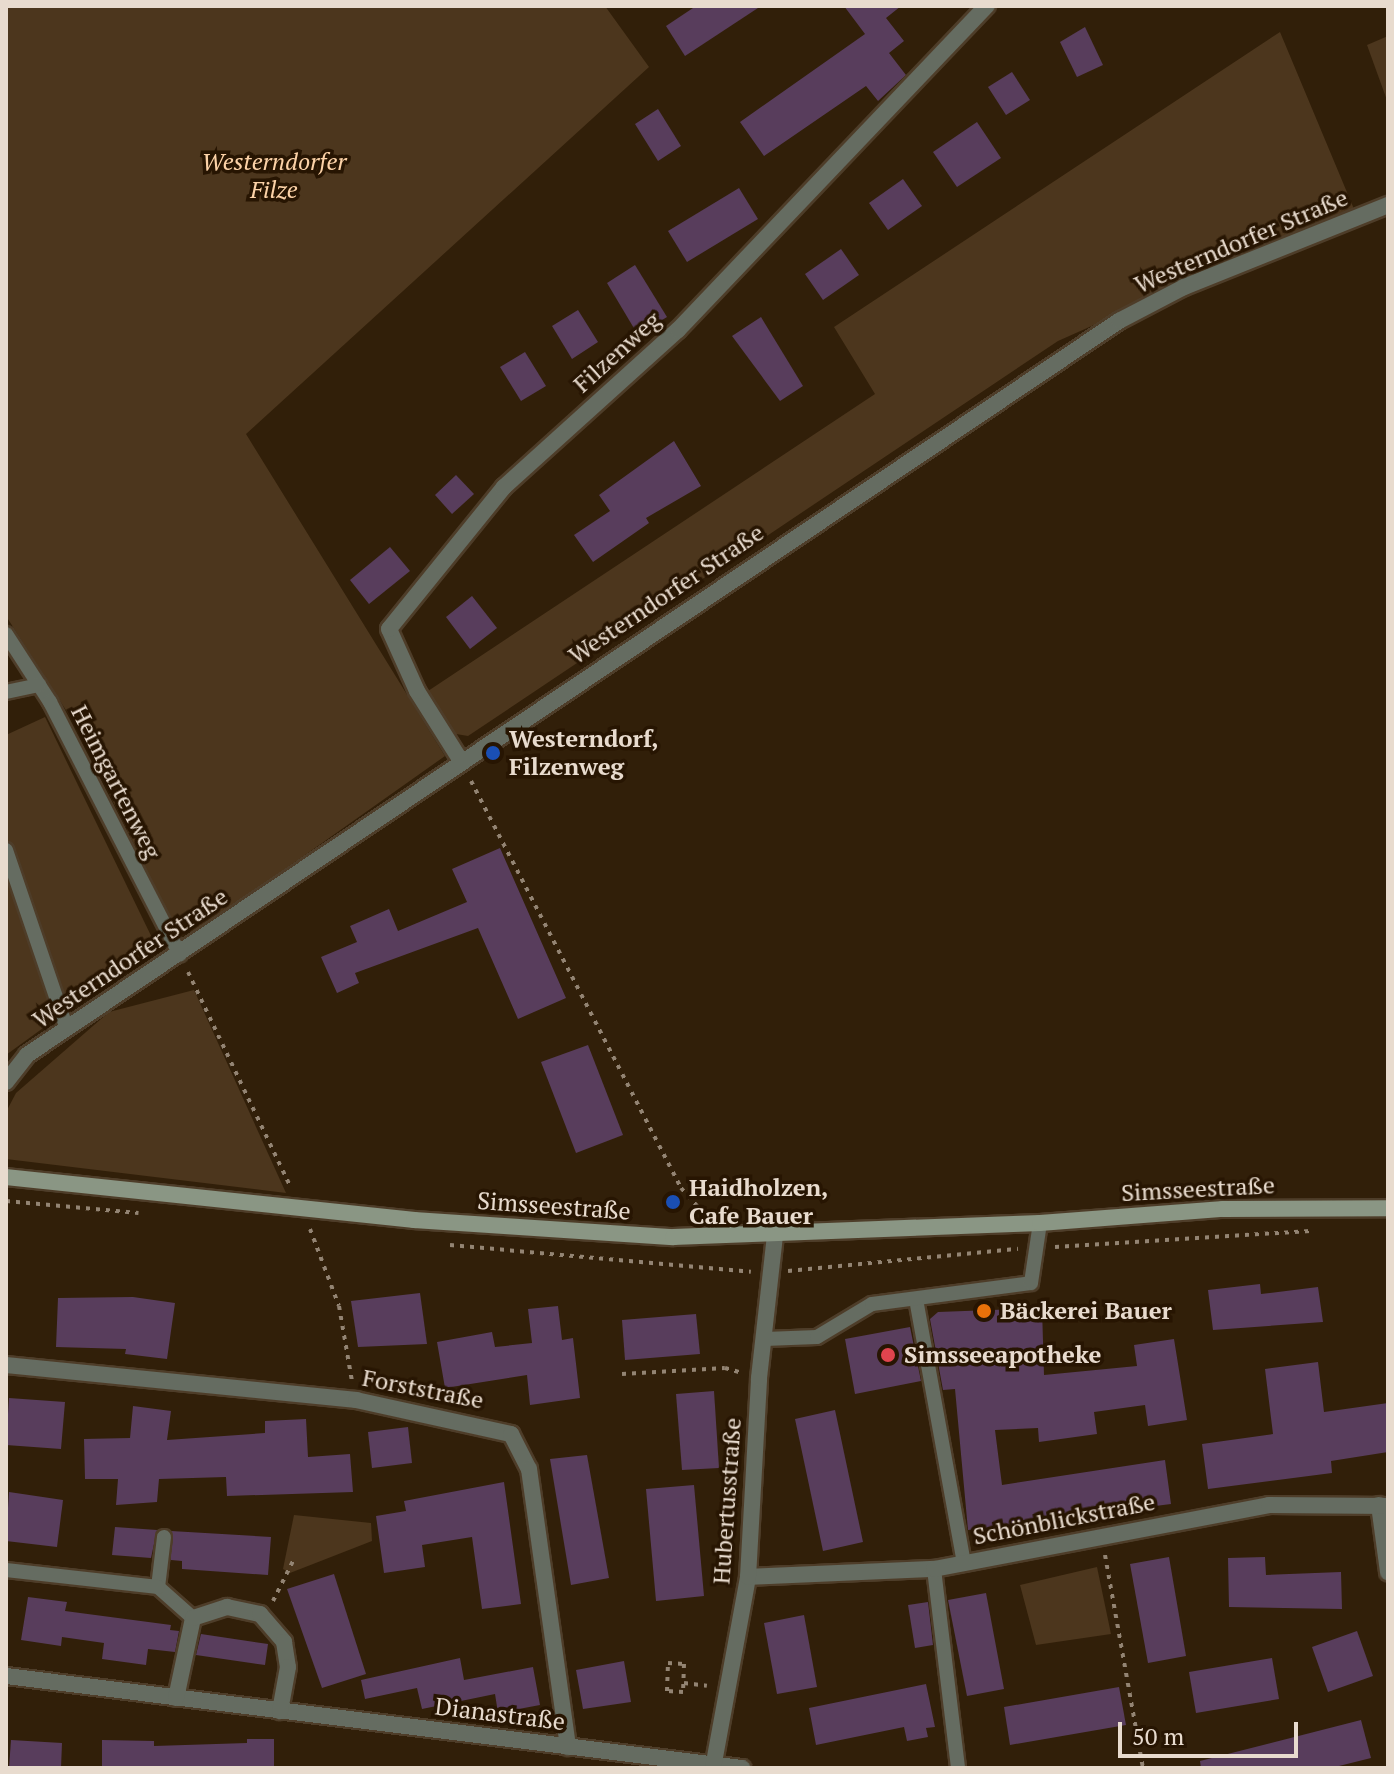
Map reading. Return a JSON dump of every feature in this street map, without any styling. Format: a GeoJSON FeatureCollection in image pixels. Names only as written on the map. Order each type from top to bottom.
{"type":"FeatureCollection","features":[{"type":"Feature","properties":{"kind":"main road","name":"Simsseestraße"},"geometry":{"type":"LineString","coordinates":[[6,1177],[301,1209],[624,1235],[775,1236],[1040,1223],[1223,1209],[1388,1208]]}},
{"type":"Feature","properties":{"kind":"street","name":"Filzenweg"},"geometry":{"type":"LineString","coordinates":[[461,761],[417,691],[389,629],[504,487],[678,330],[987,6]]}},
{"type":"Feature","properties":{"kind":"street","name":"Westerndorfer Straße"},"geometry":{"type":"LineString","coordinates":[[6,1082],[27,1055],[1119,321],[1184,287],[1388,205]]}},
{"type":"Feature","properties":{"kind":"street","name":"Hubertusstraße"},"geometry":{"type":"LineString","coordinates":[[714,1767],[748,1577],[759,1378],[775,1236]]}},
{"type":"Feature","properties":{"kind":"street","name":"Forststraße"},"geometry":{"type":"LineString","coordinates":[[6,1365],[356,1400],[485,1425],[511,1434],[522,1450],[529,1469],[568,1747]]}},
{"type":"Feature","properties":{"kind":"street","name":"Schönblickstraße"},"geometry":{"type":"LineString","coordinates":[[748,1577],[934,1569],[1102,1541],[1186,1519],[1269,1505],[1384,1506]]}},
{"type":"Feature","properties":{"kind":"street"},"geometry":{"type":"LineString","coordinates":[[1384,1506],[1388,1572]]}},
{"type":"Feature","properties":{"kind":"street"},"geometry":{"type":"LineString","coordinates":[[176,1698],[193,1618],[227,1607],[265,1618],[284,1642],[288,1667],[280,1711]]}},
{"type":"Feature","properties":{"kind":"street","name":"Dianastraße"},"geometry":{"type":"LineString","coordinates":[[6,1676],[714,1767],[742,1768]]}},
{"type":"Feature","properties":{"kind":"lane","name":"Heimgartenweg"},"geometry":{"type":"LineString","coordinates":[[6,634],[39,685],[180,955]]}},
{"type":"Feature","properties":{"kind":"lane"},"geometry":{"type":"LineString","coordinates":[[6,692],[39,685]]}},
{"type":"Feature","properties":{"kind":"lane"},"geometry":{"type":"LineString","coordinates":[[6,850],[67,1029]]}},
{"type":"Feature","properties":{"kind":"lane"},"geometry":{"type":"LineString","coordinates":[[765,1339],[817,1337],[872,1304],[1031,1283],[1040,1223]]}},
{"type":"Feature","properties":{"kind":"lane"},"geometry":{"type":"LineString","coordinates":[[916,1299],[964,1564]]}},
{"type":"Feature","properties":{"kind":"lane"},"geometry":{"type":"LineString","coordinates":[[158,1587],[164,1537]]}},
{"type":"Feature","properties":{"kind":"lane"},"geometry":{"type":"LineString","coordinates":[[934,1569],[958,1768]]}},
{"type":"Feature","properties":{"kind":"lane"},"geometry":{"type":"LineString","coordinates":[[6,1570],[158,1587],[193,1618]]}},
{"type":"Feature","properties":{"kind":"path"},"geometry":{"type":"LineString","coordinates":[[461,761],[681,1188],[726,1237]]}},
{"type":"Feature","properties":{"kind":"path"},"geometry":{"type":"LineString","coordinates":[[180,955],[301,1209],[339,1306],[356,1400]]}},
{"type":"Feature","properties":{"kind":"path"},"geometry":{"type":"LineString","coordinates":[[772,1273],[1037,1248],[1314,1230]]}},
{"type":"Feature","properties":{"kind":"path"},"geometry":{"type":"LineString","coordinates":[[622,1374],[725,1368],[759,1378]]}},
{"type":"Feature","properties":{"kind":"path"},"geometry":{"type":"LineString","coordinates":[[1102,1541],[1143,1768]]}},
{"type":"Feature","properties":{"kind":"path"},"geometry":{"type":"LineString","coordinates":[[265,1618],[295,1557]]}},
{"type":"Feature","properties":{"kind":"path"},"geometry":{"type":"LineString","coordinates":[[668,1663],[684,1664],[683,1683],[683,1692],[667,1691],[668,1663]]}},
{"type":"Feature","properties":{"kind":"path"},"geometry":{"type":"LineString","coordinates":[[683,1683],[726,1689]]}},
{"type":"Feature","properties":{"kind":"green space","name":"Westerndorfer Filze"},"geometry":{"type":"Polygon","coordinates":[[[6,6],[605,6],[649,67],[246,434],[445,756],[195,933],[175,928],[76,726],[6,616],[6,6]]]}},
{"type":"Feature","properties":{"kind":"green space"},"geometry":{"type":"Polygon","coordinates":[[[1280,32],[1354,209],[1058,341],[468,736],[456,734],[425,693],[875,394],[834,327],[1280,32]]]}},
{"type":"Feature","properties":{"kind":"green space"},"geometry":{"type":"Polygon","coordinates":[[[1388,36],[1388,103],[1367,45],[1388,36]]]}},
{"type":"Feature","properties":{"kind":"green space"},"geometry":{"type":"Polygon","coordinates":[[[45,717],[156,946],[6,1055],[6,735],[45,717]]]}},
{"type":"Feature","properties":{"kind":"green space"},"geometry":{"type":"Polygon","coordinates":[[[194,990],[286,1193],[6,1159],[6,1112],[16,1093],[109,1012],[194,990]]]}},
{"type":"Feature","properties":{"kind":"green space"},"geometry":{"type":"Polygon","coordinates":[[[294,1515],[371,1523],[372,1541],[290,1573],[283,1569],[294,1515]]]}},
{"type":"Feature","properties":{"kind":"green space"},"geometry":{"type":"Polygon","coordinates":[[[1097,1567],[1111,1634],[1036,1645],[1020,1585],[1097,1567]]]}},
{"type":"Feature","properties":{"kind":"building"},"geometry":{"type":"Polygon","coordinates":[[[696,6],[761,6],[685,56],[666,26],[696,6]]]}},
{"type":"Feature","properties":{"kind":"building"},"geometry":{"type":"Polygon","coordinates":[[[844,6],[901,6],[886,18],[904,41],[889,53],[906,75],[878,101],[866,86],[764,156],[740,122],[865,34],[844,6]]]}},
{"type":"Feature","properties":{"kind":"building"},"geometry":{"type":"Polygon","coordinates":[[[1085,27],[1103,65],[1077,77],[1060,42],[1085,27]]]}},
{"type":"Feature","properties":{"kind":"building"},"geometry":{"type":"Polygon","coordinates":[[[1012,72],[1030,100],[1006,115],[988,87],[1012,72]]]}},
{"type":"Feature","properties":{"kind":"building"},"geometry":{"type":"Polygon","coordinates":[[[658,109],[681,146],[658,161],[635,124],[658,109]]]}},
{"type":"Feature","properties":{"kind":"building"},"geometry":{"type":"Polygon","coordinates":[[[977,122],[1001,158],[957,187],[933,152],[977,122]]]}},
{"type":"Feature","properties":{"kind":"building"},"geometry":{"type":"Polygon","coordinates":[[[903,179],[922,206],[888,230],[869,203],[903,179]]]}},
{"type":"Feature","properties":{"kind":"building"},"geometry":{"type":"Polygon","coordinates":[[[739,188],[758,219],[687,262],[668,231],[739,188]]]}},
{"type":"Feature","properties":{"kind":"building"},"geometry":{"type":"Polygon","coordinates":[[[841,249],[859,275],[823,300],[805,274],[841,249]]]}},
{"type":"Feature","properties":{"kind":"building"},"geometry":{"type":"Polygon","coordinates":[[[635,265],[667,317],[638,335],[607,283],[635,265]]]}},
{"type":"Feature","properties":{"kind":"building"},"geometry":{"type":"Polygon","coordinates":[[[578,310],[598,342],[572,359],[552,326],[578,310]]]}},
{"type":"Feature","properties":{"kind":"building"},"geometry":{"type":"Polygon","coordinates":[[[761,317],[803,386],[780,401],[732,336],[761,317]]]}},
{"type":"Feature","properties":{"kind":"building"},"geometry":{"type":"Polygon","coordinates":[[[525,352],[546,386],[521,401],[500,367],[525,352]]]}},
{"type":"Feature","properties":{"kind":"building"},"geometry":{"type":"Polygon","coordinates":[[[674,441],[701,486],[646,518],[649,523],[593,562],[574,535],[610,511],[599,495],[674,441]]]}},
{"type":"Feature","properties":{"kind":"building"},"geometry":{"type":"Polygon","coordinates":[[[456,475],[474,494],[452,514],[435,495],[456,475]]]}},
{"type":"Feature","properties":{"kind":"building"},"geometry":{"type":"Polygon","coordinates":[[[390,547],[410,571],[369,604],[350,580],[390,547]]]}},
{"type":"Feature","properties":{"kind":"building"},"geometry":{"type":"Polygon","coordinates":[[[472,596],[497,628],[470,649],[446,617],[472,596]]]}},
{"type":"Feature","properties":{"kind":"building"},"geometry":{"type":"Polygon","coordinates":[[[500,848],[566,998],[518,1019],[478,928],[355,973],[359,983],[337,993],[321,957],[357,942],[350,926],[389,909],[398,931],[467,902],[452,869],[500,848]]]}},
{"type":"Feature","properties":{"kind":"building"},"geometry":{"type":"Polygon","coordinates":[[[588,1045],[623,1135],[576,1153],[541,1062],[588,1045]]]}},
{"type":"Feature","properties":{"kind":"building"},"geometry":{"type":"Polygon","coordinates":[[[1260,1284],[1261,1294],[1318,1287],[1323,1322],[1213,1330],[1208,1290],[1260,1284]]]}},
{"type":"Feature","properties":{"kind":"building"},"geometry":{"type":"Polygon","coordinates":[[[420,1293],[427,1344],[358,1347],[351,1301],[420,1293]]]}},
{"type":"Feature","properties":{"kind":"building"},"geometry":{"type":"Polygon","coordinates":[[[133,1297],[175,1303],[167,1359],[125,1354],[126,1349],[56,1347],[58,1298],[133,1297]]]}},
{"type":"Feature","properties":{"kind":"building"},"geometry":{"type":"Polygon","coordinates":[[[558,1306],[562,1340],[573,1338],[580,1398],[530,1405],[527,1375],[445,1388],[437,1342],[492,1332],[495,1347],[532,1343],[528,1309],[558,1306]]]}},
{"type":"Feature","properties":{"kind":"building"},"geometry":{"type":"Polygon","coordinates":[[[1042,1308],[1044,1375],[1137,1366],[1134,1345],[1174,1339],[1187,1420],[1148,1426],[1145,1405],[1094,1412],[1097,1434],[1039,1442],[1038,1428],[995,1430],[1002,1485],[1165,1460],[1171,1504],[968,1530],[955,1389],[943,1390],[930,1319],[938,1312],[1042,1308]]]}},
{"type":"Feature","properties":{"kind":"building"},"geometry":{"type":"Polygon","coordinates":[[[696,1314],[700,1354],[625,1360],[622,1320],[696,1314]]]}},
{"type":"Feature","properties":{"kind":"building"},"geometry":{"type":"Polygon","coordinates":[[[910,1327],[921,1381],[855,1394],[845,1339],[910,1327]]]}},
{"type":"Feature","properties":{"kind":"building"},"geometry":{"type":"Polygon","coordinates":[[[1318,1362],[1324,1412],[1388,1403],[1388,1452],[1331,1461],[1332,1473],[1208,1489],[1202,1444],[1273,1434],[1265,1369],[1318,1362]]]}},
{"type":"Feature","properties":{"kind":"building"},"geometry":{"type":"Polygon","coordinates":[[[714,1391],[719,1468],[682,1470],[676,1394],[714,1391]]]}},
{"type":"Feature","properties":{"kind":"building"},"geometry":{"type":"Polygon","coordinates":[[[9,1398],[65,1402],[61,1449],[6,1445],[9,1398]]]}},
{"type":"Feature","properties":{"kind":"building"},"geometry":{"type":"Polygon","coordinates":[[[133,1406],[171,1411],[167,1440],[265,1433],[265,1421],[306,1419],[308,1457],[350,1454],[353,1492],[227,1496],[226,1477],[159,1479],[157,1502],[116,1505],[118,1479],[85,1479],[84,1439],[130,1438],[133,1406]]]}},
{"type":"Feature","properties":{"kind":"building"},"geometry":{"type":"Polygon","coordinates":[[[835,1410],[863,1542],[823,1551],[795,1419],[835,1410]]]}},
{"type":"Feature","properties":{"kind":"building"},"geometry":{"type":"Polygon","coordinates":[[[408,1427],[412,1463],[372,1468],[368,1432],[408,1427]]]}},
{"type":"Feature","properties":{"kind":"building"},"geometry":{"type":"Polygon","coordinates":[[[587,1455],[609,1578],[571,1585],[550,1459],[587,1455]]]}},
{"type":"Feature","properties":{"kind":"building"},"geometry":{"type":"Polygon","coordinates":[[[504,1482],[521,1604],[482,1609],[472,1537],[422,1545],[425,1567],[384,1573],[376,1516],[406,1511],[404,1501],[504,1482]]]}},
{"type":"Feature","properties":{"kind":"building"},"geometry":{"type":"Polygon","coordinates":[[[694,1485],[704,1596],[656,1601],[646,1489],[694,1485]]]}},
{"type":"Feature","properties":{"kind":"building"},"geometry":{"type":"Polygon","coordinates":[[[9,1492],[63,1500],[57,1547],[6,1541],[9,1492]]]}},
{"type":"Feature","properties":{"kind":"building"},"geometry":{"type":"Polygon","coordinates":[[[115,1527],[157,1530],[151,1558],[112,1555],[115,1527]]]}},
{"type":"Feature","properties":{"kind":"building"},"geometry":{"type":"Polygon","coordinates":[[[171,1531],[271,1537],[268,1575],[182,1569],[182,1561],[171,1560],[171,1531]]]}},
{"type":"Feature","properties":{"kind":"building"},"geometry":{"type":"Polygon","coordinates":[[[1169,1557],[1186,1656],[1148,1663],[1130,1564],[1169,1557]]]}},
{"type":"Feature","properties":{"kind":"building"},"geometry":{"type":"Polygon","coordinates":[[[1265,1557],[1266,1575],[1341,1572],[1342,1609],[1229,1607],[1228,1558],[1265,1557]]]}},
{"type":"Feature","properties":{"kind":"building"},"geometry":{"type":"Polygon","coordinates":[[[334,1574],[366,1674],[322,1688],[287,1589],[334,1574]]]}},
{"type":"Feature","properties":{"kind":"building"},"geometry":{"type":"Polygon","coordinates":[[[986,1593],[1004,1689],[967,1696],[948,1600],[986,1593]]]}},
{"type":"Feature","properties":{"kind":"building"},"geometry":{"type":"Polygon","coordinates":[[[28,1597],[67,1602],[65,1611],[171,1625],[170,1630],[179,1631],[175,1652],[148,1649],[146,1665],[102,1659],[104,1643],[62,1637],[61,1646],[21,1640],[28,1597]]]}},
{"type":"Feature","properties":{"kind":"building"},"geometry":{"type":"Polygon","coordinates":[[[928,1602],[933,1645],[915,1648],[908,1605],[928,1602]]]}},
{"type":"Feature","properties":{"kind":"building"},"geometry":{"type":"Polygon","coordinates":[[[804,1615],[817,1687],[777,1694],[764,1623],[804,1615]]]}},
{"type":"Feature","properties":{"kind":"building"},"geometry":{"type":"Polygon","coordinates":[[[1357,1631],[1373,1676],[1328,1692],[1312,1647],[1357,1631]]]}},
{"type":"Feature","properties":{"kind":"building"},"geometry":{"type":"Polygon","coordinates":[[[201,1634],[268,1644],[265,1665],[196,1655],[201,1634]]]}},
{"type":"Feature","properties":{"kind":"building"},"geometry":{"type":"Polygon","coordinates":[[[460,1658],[464,1680],[533,1667],[540,1705],[498,1713],[495,1694],[422,1709],[417,1688],[365,1699],[361,1680],[460,1658]]]}},
{"type":"Feature","properties":{"kind":"building"},"geometry":{"type":"Polygon","coordinates":[[[1272,1658],[1279,1699],[1196,1713],[1189,1672],[1272,1658]]]}},
{"type":"Feature","properties":{"kind":"building"},"geometry":{"type":"Polygon","coordinates":[[[624,1661],[631,1702],[583,1709],[576,1670],[624,1661]]]}},
{"type":"Feature","properties":{"kind":"building"},"geometry":{"type":"Polygon","coordinates":[[[926,1684],[935,1727],[926,1728],[928,1737],[907,1741],[904,1727],[816,1745],[809,1708],[926,1684]]]}},
{"type":"Feature","properties":{"kind":"building"},"geometry":{"type":"Polygon","coordinates":[[[1119,1687],[1126,1725],[1010,1745],[1004,1707],[1119,1687]]]}},
{"type":"Feature","properties":{"kind":"building"},"geometry":{"type":"Polygon","coordinates":[[[1361,1720],[1371,1758],[1331,1768],[1201,1768],[1200,1761],[1361,1720]]]}},
{"type":"Feature","properties":{"kind":"building"},"geometry":{"type":"Polygon","coordinates":[[[247,1739],[274,1739],[274,1766],[102,1768],[102,1740],[154,1741],[154,1746],[247,1743],[247,1739]]]}},
{"type":"Feature","properties":{"kind":"building"},"geometry":{"type":"Polygon","coordinates":[[[11,1740],[62,1743],[61,1768],[9,1768],[11,1740]]]}},
{"type":"Feature","properties":{"kind":"place","name":"Westerndorf, Filzenweg"},"geometry":{"type":"Point","coordinates":[493,753]}},
{"type":"Feature","properties":{"kind":"place","name":"Haidholzen, Cafe Bauer"},"geometry":{"type":"Point","coordinates":[673,1202]}},
{"type":"Feature","properties":{"kind":"place","name":"Bäckerei Bauer"},"geometry":{"type":"Point","coordinates":[984,1311]}},
{"type":"Feature","properties":{"kind":"place","name":"Simsseeapotheke"},"geometry":{"type":"Point","coordinates":[888,1355]}}]}
